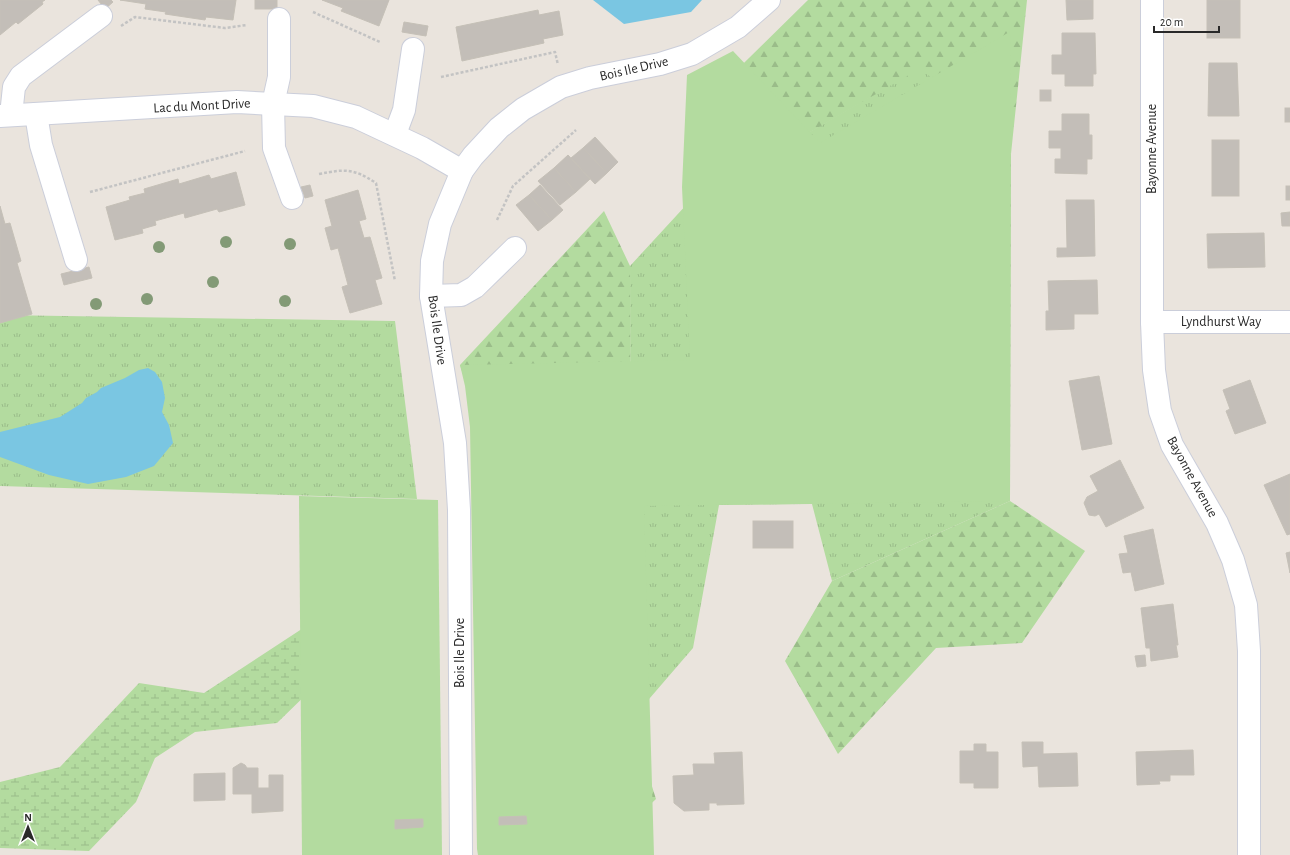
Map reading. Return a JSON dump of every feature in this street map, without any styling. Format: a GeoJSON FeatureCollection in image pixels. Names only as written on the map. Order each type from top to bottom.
{"type":"FeatureCollection","features":[{"type":"Feature","properties":{"kind":"street","name":"Bois Ile Drive"},"geometry":{"type":"LineString","coordinates":[[462,855],[458,502],[455,443],[431,296],[432,261],[440,224],[462,172],[473,156],[499,128],[523,109],[561,87],[590,78],[660,64],[692,54],[738,27],[769,0]]}},
{"type":"Feature","properties":{"kind":"street","name":"Bayonne Avenue"},"geometry":{"type":"LineString","coordinates":[[1152,0],[1152,322],[1154,370],[1160,411],[1172,445],[1217,523],[1233,560],[1246,605],[1249,651],[1249,855]]}},
{"type":"Feature","properties":{"kind":"street"},"geometry":{"type":"LineString","coordinates":[[279,19],[280,77],[273,104],[274,148],[292,198]]}},
{"type":"Feature","properties":{"kind":"street"},"geometry":{"type":"LineString","coordinates":[[6,116],[14,87],[21,76],[109,23]]}},
{"type":"Feature","properties":{"kind":"street"},"geometry":{"type":"LineString","coordinates":[[394,134],[404,110],[413,49]]}},
{"type":"Feature","properties":{"kind":"street","name":"Lac du Mont Drive"},"geometry":{"type":"LineString","coordinates":[[6,116],[237,102],[312,106],[356,117],[394,134],[462,172]]}},
{"type":"Feature","properties":{"kind":"street"},"geometry":{"type":"LineString","coordinates":[[36,114],[42,146],[76,260]]}},
{"type":"Feature","properties":{"kind":"street"},"geometry":{"type":"LineString","coordinates":[[431,296],[461,295],[475,287],[515,248]]}},
{"type":"Feature","properties":{"kind":"street","name":"Lyndhurst Way"},"geometry":{"type":"LineString","coordinates":[[1152,322],[1290,322]]}},
{"type":"Feature","properties":{"kind":"path"},"geometry":{"type":"LineString","coordinates":[[313,12],[380,42]]}},
{"type":"Feature","properties":{"kind":"path"},"geometry":{"type":"LineString","coordinates":[[109,23],[136,16],[225,28],[247,25]]}},
{"type":"Feature","properties":{"kind":"path"},"geometry":{"type":"LineString","coordinates":[[441,77],[555,52],[561,87]]}},
{"type":"Feature","properties":{"kind":"path"},"geometry":{"type":"LineString","coordinates":[[497,220],[513,186],[576,130]]}},
{"type":"Feature","properties":{"kind":"path"},"geometry":{"type":"LineString","coordinates":[[90,192],[245,151]]}},
{"type":"Feature","properties":{"kind":"path"},"geometry":{"type":"LineString","coordinates":[[319,174],[344,169],[361,173],[376,183],[395,281]]}},
{"type":"Feature","properties":{"kind":"green space"},"geometry":{"type":"Polygon","coordinates":[[[808,0],[1027,0],[1011,154],[921,68],[688,203],[691,115],[808,0]]]}},
{"type":"Feature","properties":{"kind":"green space"},"geometry":{"type":"Polygon","coordinates":[[[1011,31],[1010,501],[644,506],[654,855],[478,855],[470,427],[465,386],[460,365],[690,360],[682,187],[687,75],[733,51],[820,143],[1011,31]]]}},
{"type":"Feature","properties":{"kind":"green space"},"geometry":{"type":"Polygon","coordinates":[[[921,67],[1011,154],[1010,501],[832,581],[812,504],[719,505],[693,648],[631,720],[630,266],[688,203],[921,67]]]}},
{"type":"Feature","properties":{"kind":"green space"},"geometry":{"type":"Polygon","coordinates":[[[604,211],[630,266],[631,720],[656,799],[636,818],[535,595],[460,365],[604,211]]]}},
{"type":"Feature","properties":{"kind":"green space"},"geometry":{"type":"Polygon","coordinates":[[[0,315],[395,321],[417,499],[0,486],[0,315]]]}},
{"type":"Feature","properties":{"kind":"green space"},"geometry":{"type":"Polygon","coordinates":[[[299,496],[438,500],[442,855],[302,855],[299,496]]]}},
{"type":"Feature","properties":{"kind":"green space"},"geometry":{"type":"Polygon","coordinates":[[[1010,501],[1085,551],[1022,643],[936,648],[838,754],[785,661],[832,581],[1010,501]]]}},
{"type":"Feature","properties":{"kind":"green space"},"geometry":{"type":"Polygon","coordinates":[[[317,619],[357,645],[277,723],[195,732],[155,758],[136,802],[89,851],[0,848],[0,782],[60,767],[139,683],[204,693],[317,619]]]}},
{"type":"Feature","properties":{"kind":"water"},"geometry":{"type":"Polygon","coordinates":[[[593,0],[702,0],[691,12],[624,24],[593,0]]]}},
{"type":"Feature","properties":{"kind":"water"},"geometry":{"type":"Polygon","coordinates":[[[148,368],[155,372],[162,382],[165,398],[162,412],[169,425],[173,443],[154,466],[126,477],[88,484],[49,475],[0,457],[0,432],[60,417],[82,403],[86,398],[101,388],[125,378],[139,370],[148,368]]]}},
{"type":"Feature","properties":{"kind":"building"},"geometry":{"type":"Polygon","coordinates":[[[0,0],[45,0],[42,2],[43,4],[18,24],[16,22],[0,35],[0,0]]]}},
{"type":"Feature","properties":{"kind":"building"},"geometry":{"type":"Polygon","coordinates":[[[98,0],[111,0],[113,2],[105,9],[98,0]]]}},
{"type":"Feature","properties":{"kind":"building"},"geometry":{"type":"Polygon","coordinates":[[[120,0],[236,0],[233,20],[206,17],[205,20],[165,14],[166,12],[145,9],[146,4],[120,0]]]}},
{"type":"Feature","properties":{"kind":"building"},"geometry":{"type":"Polygon","coordinates":[[[255,0],[277,0],[277,9],[255,9],[255,0]]]}},
{"type":"Feature","properties":{"kind":"building"},"geometry":{"type":"Polygon","coordinates":[[[322,0],[389,0],[379,26],[341,11],[343,8],[322,0]]]}},
{"type":"Feature","properties":{"kind":"building"},"geometry":{"type":"Polygon","coordinates":[[[1066,0],[1093,0],[1093,19],[1067,20],[1066,0]]]}},
{"type":"Feature","properties":{"kind":"building"},"geometry":{"type":"Polygon","coordinates":[[[1207,0],[1240,0],[1240,38],[1207,38],[1207,0]]]}},
{"type":"Feature","properties":{"kind":"building"},"geometry":{"type":"Polygon","coordinates":[[[538,10],[539,15],[559,11],[563,35],[543,39],[544,43],[462,61],[456,27],[538,10]]]}},
{"type":"Feature","properties":{"kind":"building"},"geometry":{"type":"Polygon","coordinates":[[[404,22],[428,26],[426,36],[402,32],[404,22]]]}},
{"type":"Feature","properties":{"kind":"building"},"geometry":{"type":"Polygon","coordinates":[[[1062,33],[1095,33],[1096,74],[1093,74],[1093,86],[1065,86],[1065,74],[1052,74],[1052,55],[1062,55],[1062,33]]]}},
{"type":"Feature","properties":{"kind":"building"},"geometry":{"type":"Polygon","coordinates":[[[1209,63],[1237,63],[1239,116],[1208,116],[1209,63]]]}},
{"type":"Feature","properties":{"kind":"building"},"geometry":{"type":"Polygon","coordinates":[[[1040,90],[1051,90],[1051,101],[1040,101],[1040,90]]]}},
{"type":"Feature","properties":{"kind":"building"},"geometry":{"type":"Polygon","coordinates":[[[1285,108],[1290,108],[1290,122],[1285,122],[1285,108]]]}},
{"type":"Feature","properties":{"kind":"building"},"geometry":{"type":"Polygon","coordinates":[[[1062,114],[1089,114],[1089,135],[1092,135],[1092,159],[1087,159],[1087,174],[1055,173],[1055,159],[1061,159],[1061,148],[1049,148],[1049,131],[1062,131],[1062,114]]]}},
{"type":"Feature","properties":{"kind":"building"},"geometry":{"type":"Polygon","coordinates":[[[595,137],[618,162],[607,173],[583,148],[595,137]]]}},
{"type":"Feature","properties":{"kind":"building"},"geometry":{"type":"Polygon","coordinates":[[[1212,140],[1239,140],[1239,196],[1212,196],[1212,140]]]}},
{"type":"Feature","properties":{"kind":"building"},"geometry":{"type":"Polygon","coordinates":[[[583,148],[607,173],[595,184],[571,158],[583,148]]]}},
{"type":"Feature","properties":{"kind":"building"},"geometry":{"type":"Polygon","coordinates":[[[568,155],[590,179],[576,192],[554,168],[568,155]]]}},
{"type":"Feature","properties":{"kind":"building"},"geometry":{"type":"Polygon","coordinates":[[[554,168],[576,192],[560,205],[538,181],[554,168]]]}},
{"type":"Feature","properties":{"kind":"building"},"geometry":{"type":"Polygon","coordinates":[[[236,172],[245,205],[219,212],[217,209],[185,218],[184,213],[155,221],[156,225],[142,229],[143,233],[115,240],[106,207],[130,200],[129,197],[145,193],[144,189],[178,179],[179,184],[209,175],[211,179],[236,172]]]}},
{"type":"Feature","properties":{"kind":"building"},"geometry":{"type":"Polygon","coordinates":[[[310,185],[313,196],[305,198],[301,187],[310,185]]]}},
{"type":"Feature","properties":{"kind":"building"},"geometry":{"type":"Polygon","coordinates":[[[540,185],[563,210],[552,220],[529,195],[540,185]]]}},
{"type":"Feature","properties":{"kind":"building"},"geometry":{"type":"Polygon","coordinates":[[[1286,186],[1290,186],[1290,200],[1286,200],[1286,186]]]}},
{"type":"Feature","properties":{"kind":"building"},"geometry":{"type":"Polygon","coordinates":[[[358,190],[366,219],[359,221],[364,238],[370,237],[382,278],[375,280],[382,304],[350,313],[342,287],[348,285],[338,248],[331,250],[325,228],[332,226],[325,200],[358,190]]]}},
{"type":"Feature","properties":{"kind":"building"},"geometry":{"type":"Polygon","coordinates":[[[529,195],[552,220],[538,231],[516,205],[529,195]]]}},
{"type":"Feature","properties":{"kind":"building"},"geometry":{"type":"Polygon","coordinates":[[[1066,200],[1094,200],[1095,256],[1057,257],[1057,248],[1067,248],[1066,200]]]}},
{"type":"Feature","properties":{"kind":"building"},"geometry":{"type":"Polygon","coordinates":[[[0,206],[5,224],[10,223],[21,261],[17,263],[32,314],[0,323],[0,206]]]}},
{"type":"Feature","properties":{"kind":"building"},"geometry":{"type":"Polygon","coordinates":[[[1290,212],[1290,226],[1282,226],[1281,213],[1290,212]]]}},
{"type":"Feature","properties":{"kind":"building"},"geometry":{"type":"Polygon","coordinates":[[[1264,233],[1265,267],[1208,268],[1207,234],[1264,233]]]}},
{"type":"Feature","properties":{"kind":"building"},"geometry":{"type":"Polygon","coordinates":[[[89,267],[92,278],[64,285],[61,274],[89,267]]]}},
{"type":"Feature","properties":{"kind":"building"},"geometry":{"type":"Polygon","coordinates":[[[1097,280],[1098,314],[1074,314],[1074,329],[1046,330],[1046,311],[1049,311],[1048,281],[1097,280]]]}},
{"type":"Feature","properties":{"kind":"building"},"geometry":{"type":"Polygon","coordinates":[[[1099,376],[1112,444],[1082,450],[1069,381],[1099,376]]]}},
{"type":"Feature","properties":{"kind":"building"},"geometry":{"type":"Polygon","coordinates":[[[1250,380],[1266,423],[1235,434],[1226,411],[1230,409],[1223,390],[1250,380]]]}},
{"type":"Feature","properties":{"kind":"building"},"geometry":{"type":"Polygon","coordinates":[[[1120,460],[1144,508],[1106,527],[1099,514],[1095,516],[1089,515],[1084,503],[1087,497],[1098,491],[1090,476],[1120,460]]]}},
{"type":"Feature","properties":{"kind":"building"},"geometry":{"type":"Polygon","coordinates":[[[1290,474],[1290,534],[1287,535],[1264,485],[1290,474]]]}},
{"type":"Feature","properties":{"kind":"building"},"geometry":{"type":"Polygon","coordinates":[[[753,521],[793,521],[793,548],[753,548],[753,521]]]}},
{"type":"Feature","properties":{"kind":"building"},"geometry":{"type":"Polygon","coordinates":[[[1153,529],[1164,584],[1135,591],[1131,572],[1123,573],[1119,554],[1128,553],[1124,536],[1153,529]]]}},
{"type":"Feature","properties":{"kind":"building"},"geometry":{"type":"Polygon","coordinates":[[[1290,552],[1290,573],[1286,553],[1290,552]]]}},
{"type":"Feature","properties":{"kind":"building"},"geometry":{"type":"Polygon","coordinates":[[[1173,604],[1178,657],[1151,661],[1150,648],[1146,648],[1141,608],[1173,604]]]}},
{"type":"Feature","properties":{"kind":"building"},"geometry":{"type":"Polygon","coordinates":[[[1145,655],[1146,666],[1137,667],[1135,656],[1145,655]]]}},
{"type":"Feature","properties":{"kind":"building"},"geometry":{"type":"Polygon","coordinates":[[[1022,742],[1043,742],[1043,754],[1077,753],[1078,786],[1039,787],[1038,766],[1023,767],[1022,742]]]}},
{"type":"Feature","properties":{"kind":"building"},"geometry":{"type":"Polygon","coordinates":[[[974,744],[986,744],[986,752],[998,752],[998,788],[974,788],[974,783],[960,783],[960,751],[974,751],[974,744]]]}},
{"type":"Feature","properties":{"kind":"building"},"geometry":{"type":"Polygon","coordinates":[[[1193,750],[1194,775],[1170,775],[1170,781],[1159,781],[1160,784],[1137,785],[1136,752],[1193,750]]]}},
{"type":"Feature","properties":{"kind":"building"},"geometry":{"type":"Polygon","coordinates":[[[742,752],[744,804],[717,805],[717,803],[709,803],[709,810],[684,811],[674,803],[673,776],[694,775],[693,764],[715,764],[714,753],[742,752]]]}},
{"type":"Feature","properties":{"kind":"building"},"geometry":{"type":"Polygon","coordinates":[[[241,763],[247,768],[258,768],[258,788],[269,788],[269,775],[283,775],[283,811],[252,813],[252,794],[233,794],[233,768],[241,763]]]}},
{"type":"Feature","properties":{"kind":"building"},"geometry":{"type":"Polygon","coordinates":[[[225,773],[225,800],[194,801],[194,774],[225,773]]]}},
{"type":"Feature","properties":{"kind":"building"},"geometry":{"type":"Polygon","coordinates":[[[526,816],[527,824],[499,825],[499,817],[526,816]]]}},
{"type":"Feature","properties":{"kind":"building"},"geometry":{"type":"Polygon","coordinates":[[[423,819],[423,827],[395,829],[395,820],[423,819]]]}}]}
